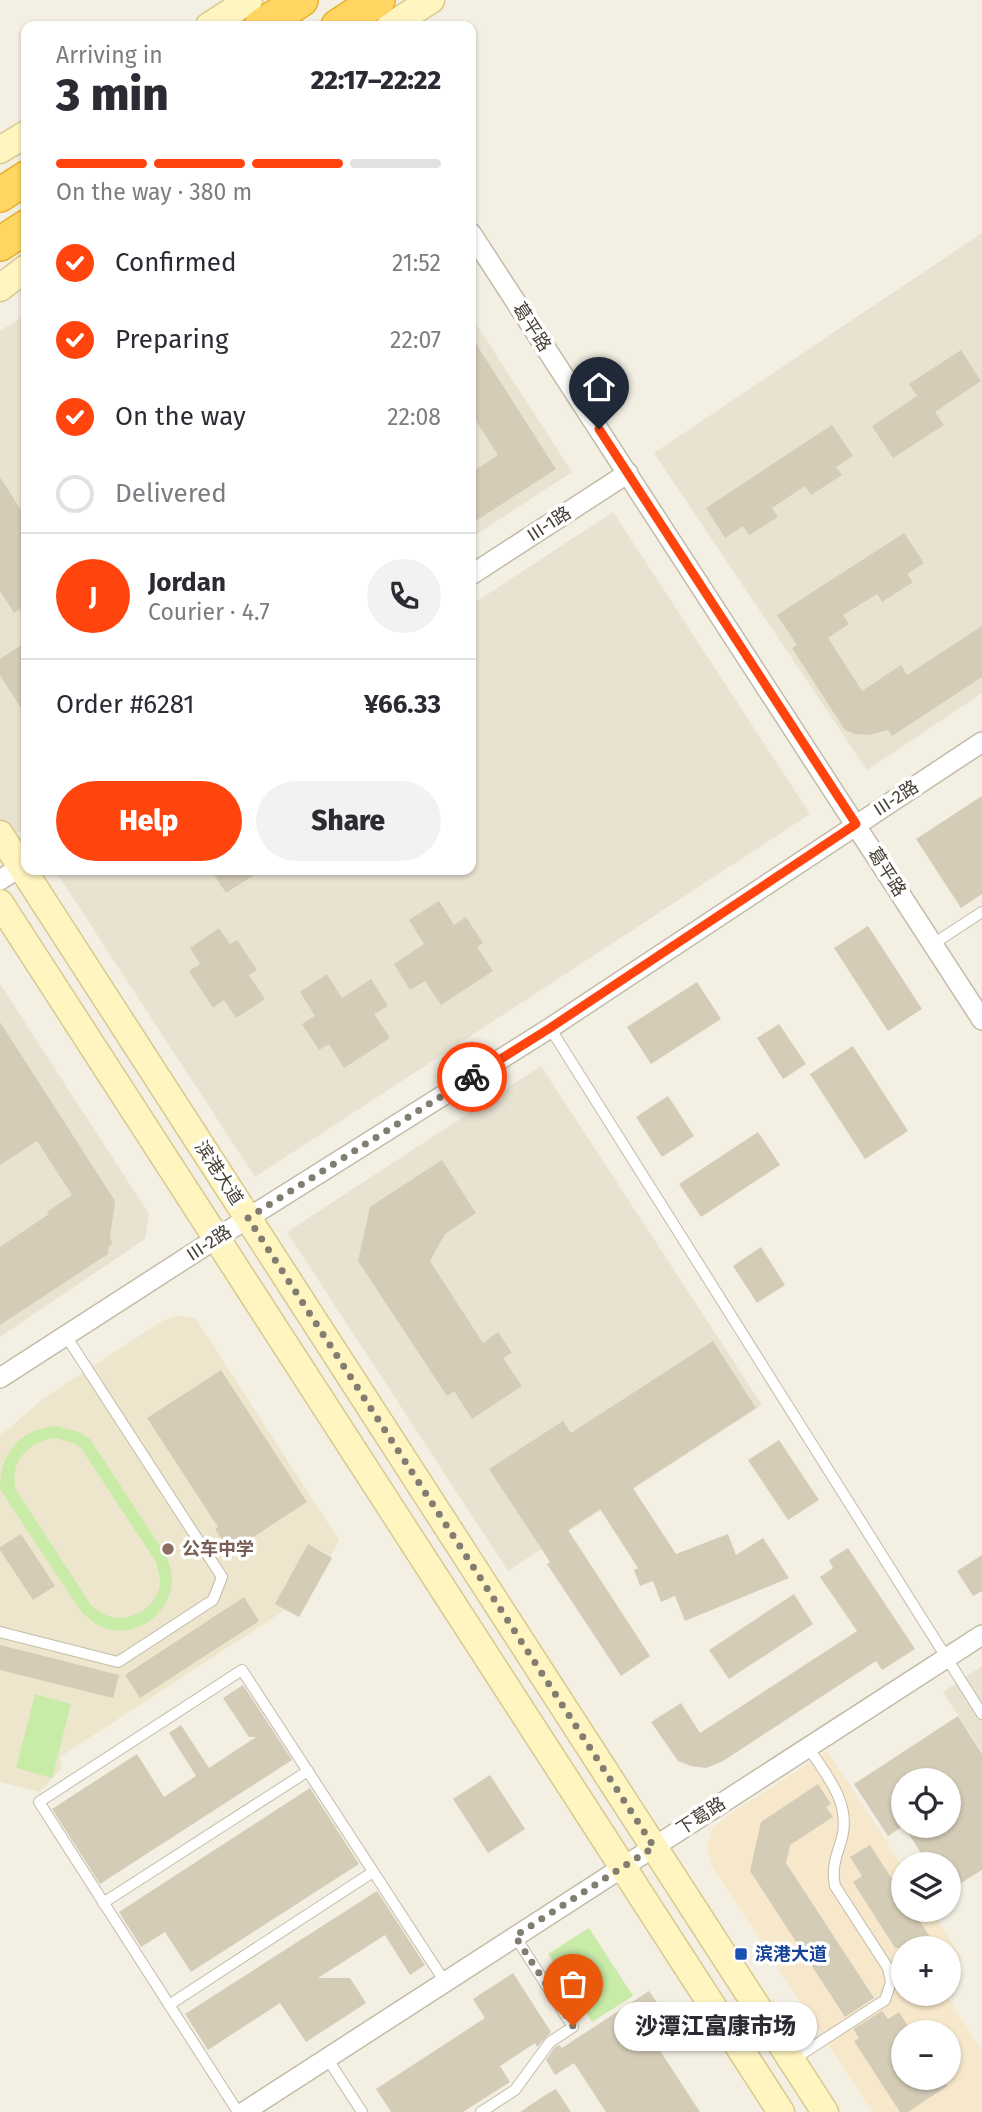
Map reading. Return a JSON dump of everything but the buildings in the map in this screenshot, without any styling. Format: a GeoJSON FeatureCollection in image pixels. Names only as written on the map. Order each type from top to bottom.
{"type":"FeatureCollection","features":[{"type":"Feature","properties":{"kind":"highway"},"geometry":{"type":"LineString","coordinates":[[269,21],[302,0]]}},
{"type":"Feature","properties":{"kind":"highway"},"geometry":{"type":"LineString","coordinates":[[346,21],[378,0]]}},
{"type":"Feature","properties":{"kind":"highway"},"geometry":{"type":"LineString","coordinates":[[0,195],[21,181]]}},
{"type":"Feature","properties":{"kind":"highway"},"geometry":{"type":"LineString","coordinates":[[0,244],[21,230]]}},
{"type":"Feature","properties":{"kind":"main road"},"geometry":{"type":"LineString","coordinates":[[217,21],[249,0]]}},
{"type":"Feature","properties":{"kind":"main road"},"geometry":{"type":"LineString","coordinates":[[398,21],[430,0]]}},
{"type":"Feature","properties":{"kind":"main road"},"geometry":{"type":"LineString","coordinates":[[0,150],[21,137]]}},
{"type":"Feature","properties":{"kind":"main road"},"geometry":{"type":"LineString","coordinates":[[0,288],[21,272]]}},
{"type":"Feature","properties":{"kind":"main road","name":"滨港大道"},"geometry":{"type":"LineString","coordinates":[[0,834],[16,870],[248,1218],[825,2112]]}},
{"type":"Feature","properties":{"kind":"main road"},"geometry":{"type":"LineString","coordinates":[[0,903],[781,2112]]}},
{"type":"Feature","properties":{"kind":"street","name":"葛平路"},"geometry":{"type":"LineString","coordinates":[[476,241],[982,1020]]}},
{"type":"Feature","properties":{"kind":"street","name":"III-1路"},"geometry":{"type":"LineString","coordinates":[[476,572],[628,473]]}},
{"type":"Feature","properties":{"kind":"street","name":"III-2路"},"geometry":{"type":"LineString","coordinates":[[0,1378],[216,1238],[550,1028],[982,742]]}},
{"type":"Feature","properties":{"kind":"street","name":"下葛路"},"geometry":{"type":"LineString","coordinates":[[244,2112],[982,1634]]}},
{"type":"Feature","properties":{"kind":"lane"},"geometry":{"type":"LineString","coordinates":[[933,944],[982,912]]}},
{"type":"Feature","properties":{"kind":"lane"},"geometry":{"type":"LineString","coordinates":[[550,1028],[982,1714]]}},
{"type":"Feature","properties":{"kind":"lane"},"geometry":{"type":"LineString","coordinates":[[0,1632],[118,1662],[213,1600],[222,1577],[66,1336]]}},
{"type":"Feature","properties":{"kind":"lane"},"geometry":{"type":"LineString","coordinates":[[238,2112],[39,1802],[242,1670],[445,1982]]}},
{"type":"Feature","properties":{"kind":"lane"},"geometry":{"type":"LineString","coordinates":[[792,2061],[885,2000],[891,1982],[888,1968],[835,1886],[832,1872],[845,1821],[841,1797],[808,1747]]}},
{"type":"Feature","properties":{"kind":"lane"},"geometry":{"type":"LineString","coordinates":[[103,1903],[307,1771]]}},
{"type":"Feature","properties":{"kind":"lane"},"geometry":{"type":"LineString","coordinates":[[169,2005],[373,1872]]}},
{"type":"Feature","properties":{"kind":"lane"},"geometry":{"type":"LineString","coordinates":[[481,2112],[514,2090],[550,2042],[573,2026],[515,1936]]}},
{"type":"Feature","properties":{"kind":"lane"},"geometry":{"type":"LineString","coordinates":[[327,2058],[362,2112]]}},
{"type":"Feature","properties":{"kind":"shaded area"},"geometry":{"type":"Polygon","coordinates":[[[982,233],[982,693],[867,770],[654,453],[982,233]]]}},
{"type":"Feature","properties":{"kind":"shaded area"},"geometry":{"type":"Polygon","coordinates":[[[21,318],[21,830],[0,844],[0,331],[21,318]]]}},
{"type":"Feature","properties":{"kind":"shaded area"},"geometry":{"type":"Polygon","coordinates":[[[476,324],[572,472],[476,535],[476,324]]]}},
{"type":"Feature","properties":{"kind":"shaded area"},"geometry":{"type":"Polygon","coordinates":[[[613,512],[810,814],[255,1177],[58,875],[476,875],[476,602],[613,512]]]}},
{"type":"Feature","properties":{"kind":"shaded area"},"geometry":{"type":"Polygon","coordinates":[[[0,984],[149,1214],[145,1239],[0,1337],[0,984]]]}},
{"type":"Feature","properties":{"kind":"shaded area"},"geometry":{"type":"Polygon","coordinates":[[[541,1066],[762,1405],[508,1571],[287,1232],[541,1066]]]}},
{"type":"Feature","properties":{"kind":"shaded area","name":"公车中学"},"geometry":{"type":"Polygon","coordinates":[[[178,1315],[196,1319],[339,1540],[299,1617],[285,1610],[60,1757],[62,1768],[40,1792],[0,1782],[0,1436],[44,1398],[162,1321],[178,1315]]]}},
{"type":"Feature","properties":{"kind":"shaded area"},"geometry":{"type":"Polygon","coordinates":[[[982,1666],[982,1752],[943,1692],[982,1666]]]}},
{"type":"Feature","properties":{"kind":"shaded area"},"geometry":{"type":"Polygon","coordinates":[[[827,1751],[893,1852],[891,1852],[891,1922],[938,1922],[947,1936],[891,1936],[891,2006],[953,2006],[982,2050],[982,2112],[872,2112],[711,1865],[707,1845],[712,1830],[723,1819],[827,1751]]]}},
{"type":"Feature","properties":{"kind":"green space"},"geometry":{"type":"Polygon","coordinates":[[[56,1426],[79,1432],[90,1439],[167,1557],[172,1576],[167,1601],[153,1618],[133,1629],[107,1629],[82,1613],[0,1489],[8,1454],[22,1438],[43,1428],[56,1426]],[[56,1438],[29,1448],[15,1470],[16,1490],[91,1605],[111,1617],[131,1616],[146,1608],[156,1595],[160,1579],[156,1562],[81,1448],[56,1438]]]}},
{"type":"Feature","properties":{"kind":"green space"},"geometry":{"type":"Polygon","coordinates":[[[35,1694],[71,1704],[52,1778],[16,1768],[35,1694]]]}},
{"type":"Feature","properties":{"kind":"green space"},"geometry":{"type":"Polygon","coordinates":[[[589,1928],[633,1996],[592,2022],[548,1954],[589,1928]]]}},
{"type":"Feature","properties":{"kind":"way so far"},"geometry":{"type":"LineString","coordinates":[[472,1077],[248,1218],[654,1847],[515,1936],[573,2026]]}},
{"type":"Feature","properties":{"kind":"place","name":"公车中学"},"geometry":{"type":"Point","coordinates":[168,1549]}},
{"type":"Feature","properties":{"kind":"place","name":"滨港大道"},"geometry":{"type":"Point","coordinates":[741,1954]}},
{"type":"Feature","properties":{"kind":"place","name":"沙潭江富康市场"},"geometry":{"type":"Point","coordinates":[573,2026]}},
{"type":"Feature","properties":{"kind":"route"},"geometry":{"type":"LineString","coordinates":[[472,1077],[856,824],[599,429]]}}]}
